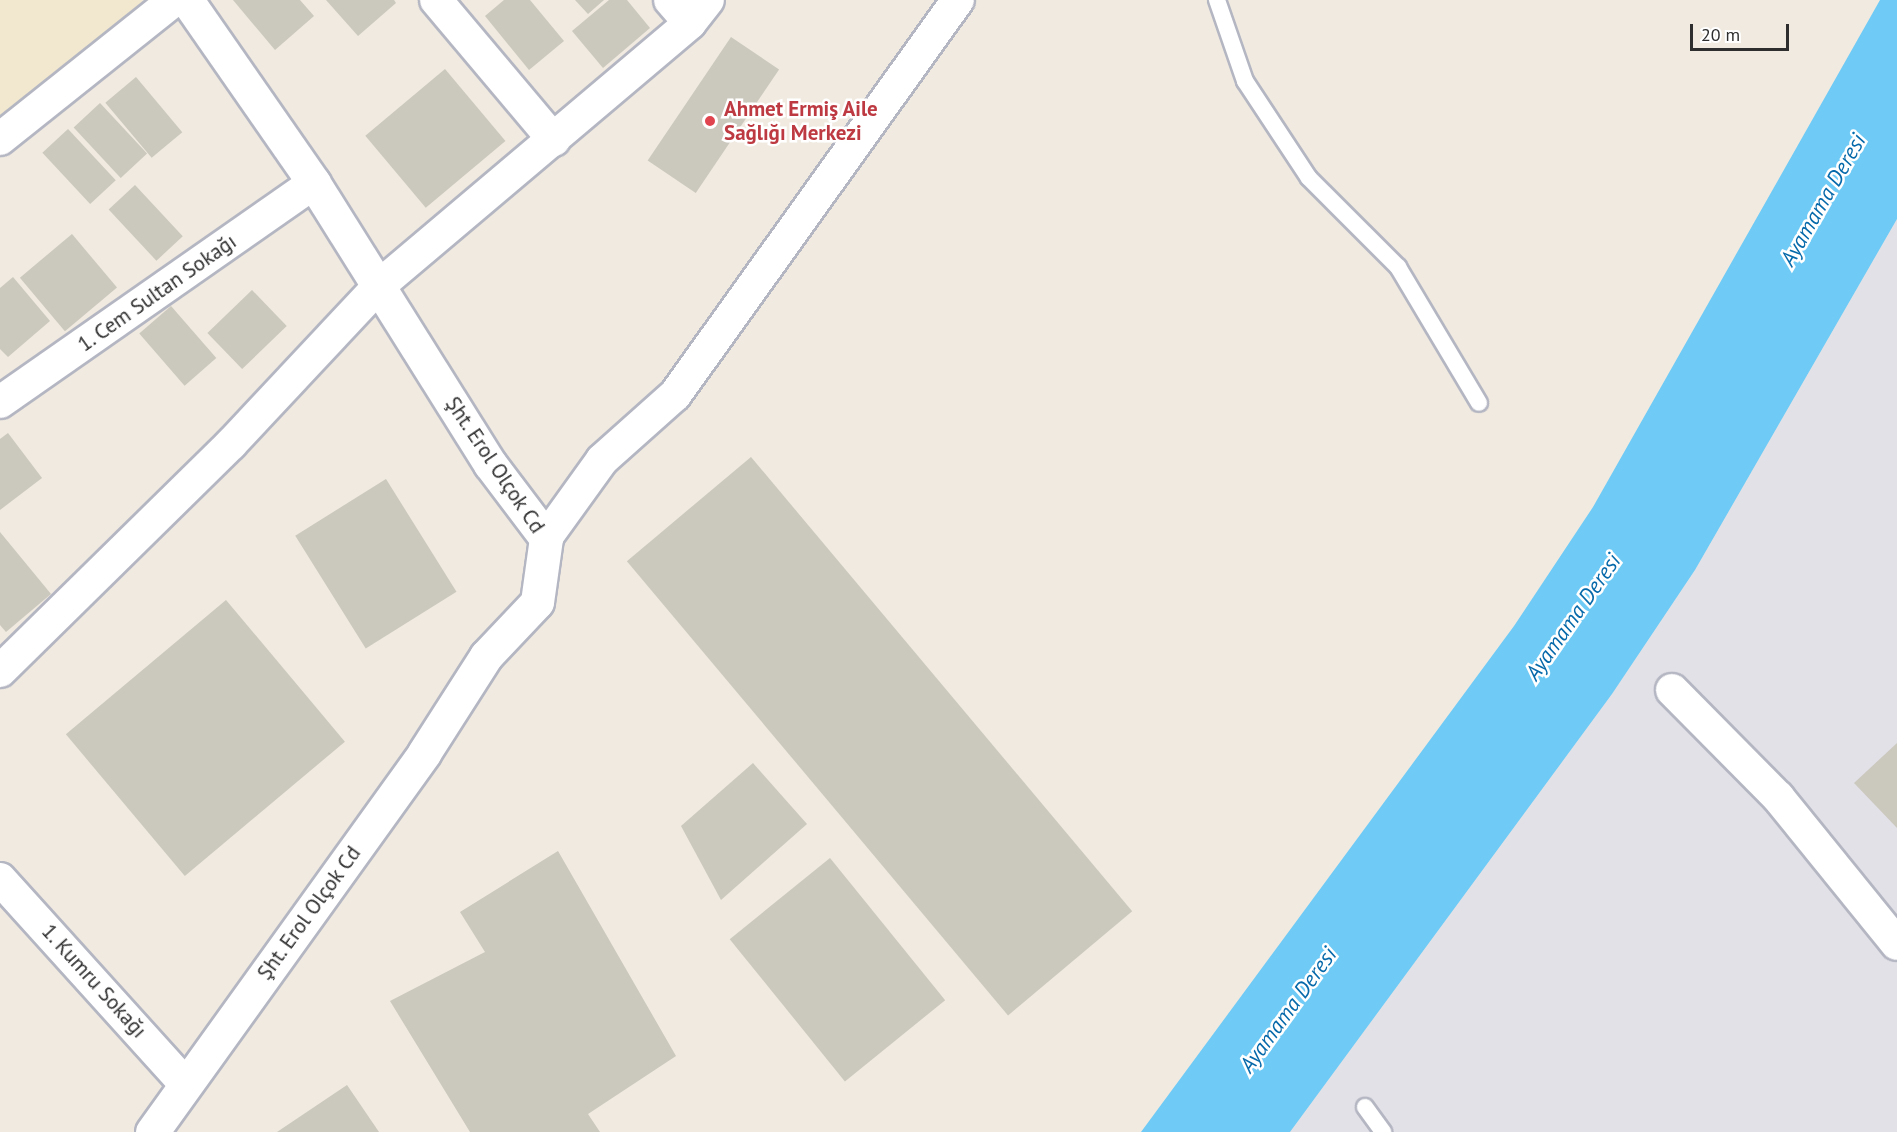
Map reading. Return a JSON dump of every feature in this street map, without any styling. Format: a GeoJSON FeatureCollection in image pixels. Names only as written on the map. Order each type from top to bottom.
{"type":"FeatureCollection","features":[{"type":"Feature","properties":{"kind":"street"},"geometry":{"type":"LineString","coordinates":[[0,139],[174,0]]}},
{"type":"Feature","properties":{"kind":"street","name":"Şht. Erol Olçok Cd"},"geometry":{"type":"LineString","coordinates":[[152,1132],[424,753],[486,656],[537,602],[546,538],[490,464],[314,183],[187,0]]}},
{"type":"Feature","properties":{"kind":"street"},"geometry":{"type":"LineString","coordinates":[[436,0],[554,140]]}},
{"type":"Feature","properties":{"kind":"street"},"geometry":{"type":"LineString","coordinates":[[546,538],[602,460],[675,395],[958,0]]}},
{"type":"Feature","properties":{"kind":"street"},"geometry":{"type":"LineString","coordinates":[[0,670],[231,444],[380,285],[554,140],[689,8]]}},
{"type":"Feature","properties":{"kind":"street","name":"1. Cem Sultan Sokağı"},"geometry":{"type":"LineString","coordinates":[[0,402],[314,183]]}},
{"type":"Feature","properties":{"kind":"street"},"geometry":{"type":"LineString","coordinates":[[1672,690],[1778,797],[1897,944]]}},
{"type":"Feature","properties":{"kind":"street","name":"1. Kumru Sokağı"},"geometry":{"type":"LineString","coordinates":[[0,879],[186,1085]]}},
{"type":"Feature","properties":{"kind":"lane"},"geometry":{"type":"LineString","coordinates":[[1217,0],[1245,81],[1309,178],[1398,267],[1479,403]]}},
{"type":"Feature","properties":{"kind":"lane"},"geometry":{"type":"LineString","coordinates":[[1365,1107],[1383,1132]]}},
{"type":"Feature","properties":{"kind":"shaded area"},"geometry":{"type":"Polygon","coordinates":[[[0,0],[143,0],[117,30],[0,122],[0,0]]]}},
{"type":"Feature","properties":{"kind":"shaded area"},"geometry":{"type":"Polygon","coordinates":[[[1897,219],[1897,1132],[1290,1132],[1612,694],[1695,570],[1897,219]]]}},
{"type":"Feature","properties":{"kind":"water","name":"Ayamama Deresi"},"geometry":{"type":"Polygon","coordinates":[[[1880,0],[1897,0],[1897,219],[1695,570],[1612,694],[1290,1132],[1141,1132],[1514,626],[1593,507],[1880,0]]]}},
{"type":"Feature","properties":{"kind":"building"},"geometry":{"type":"Polygon","coordinates":[[[233,0],[300,0],[314,16],[275,50],[233,0]]]}},
{"type":"Feature","properties":{"kind":"building"},"geometry":{"type":"Polygon","coordinates":[[[326,0],[394,0],[396,3],[358,36],[326,0]]]}},
{"type":"Feature","properties":{"kind":"building"},"geometry":{"type":"Polygon","coordinates":[[[504,0],[530,0],[564,41],[529,70],[485,16],[504,0]]]}},
{"type":"Feature","properties":{"kind":"building"},"geometry":{"type":"Polygon","coordinates":[[[575,0],[604,0],[588,14],[575,0]]]}},
{"type":"Feature","properties":{"kind":"building"},"geometry":{"type":"Polygon","coordinates":[[[609,0],[627,0],[650,28],[603,68],[572,31],[609,0]]]}},
{"type":"Feature","properties":{"kind":"building"},"geometry":{"type":"Polygon","coordinates":[[[731,37],[779,69],[696,193],[648,161],[731,37]]]}},
{"type":"Feature","properties":{"kind":"building"},"geometry":{"type":"Polygon","coordinates":[[[445,69],[505,141],[426,208],[365,136],[445,69]]]}},
{"type":"Feature","properties":{"kind":"building"},"geometry":{"type":"Polygon","coordinates":[[[136,77],[182,132],[152,158],[105,103],[136,77]]]}},
{"type":"Feature","properties":{"kind":"building"},"geometry":{"type":"Polygon","coordinates":[[[100,103],[147,153],[121,178],[74,128],[100,103]]]}},
{"type":"Feature","properties":{"kind":"building"},"geometry":{"type":"Polygon","coordinates":[[[68,129],[116,180],[90,204],[42,153],[68,129]]]}},
{"type":"Feature","properties":{"kind":"building"},"geometry":{"type":"Polygon","coordinates":[[[135,185],[183,236],[156,261],[109,210],[135,185]]]}},
{"type":"Feature","properties":{"kind":"building"},"geometry":{"type":"Polygon","coordinates":[[[72,234],[117,288],[65,331],[20,278],[72,234]]]}},
{"type":"Feature","properties":{"kind":"building"},"geometry":{"type":"Polygon","coordinates":[[[13,277],[50,321],[8,357],[0,349],[0,288],[13,277]]]}},
{"type":"Feature","properties":{"kind":"building"},"geometry":{"type":"Polygon","coordinates":[[[252,290],[287,326],[242,369],[207,333],[252,290]]]}},
{"type":"Feature","properties":{"kind":"building"},"geometry":{"type":"Polygon","coordinates":[[[171,306],[216,358],[185,386],[139,334],[171,306]]]}},
{"type":"Feature","properties":{"kind":"building"},"geometry":{"type":"Polygon","coordinates":[[[8,433],[42,478],[0,510],[0,439],[8,433]]]}},
{"type":"Feature","properties":{"kind":"building"},"geometry":{"type":"Polygon","coordinates":[[[751,457],[1132,911],[1008,1015],[627,561],[751,457]]]}},
{"type":"Feature","properties":{"kind":"building"},"geometry":{"type":"Polygon","coordinates":[[[386,479],[456,592],[366,648],[295,536],[386,479]]]}},
{"type":"Feature","properties":{"kind":"building"},"geometry":{"type":"Polygon","coordinates":[[[0,532],[51,594],[6,632],[0,625],[0,532]]]}},
{"type":"Feature","properties":{"kind":"building"},"geometry":{"type":"Polygon","coordinates":[[[226,600],[345,742],[185,876],[66,734],[226,600]]]}},
{"type":"Feature","properties":{"kind":"building"},"geometry":{"type":"Polygon","coordinates":[[[1897,743],[1897,828],[1854,783],[1897,743]]]}},
{"type":"Feature","properties":{"kind":"building"},"geometry":{"type":"Polygon","coordinates":[[[753,763],[807,824],[721,900],[681,826],[753,763]]]}},
{"type":"Feature","properties":{"kind":"building"},"geometry":{"type":"Polygon","coordinates":[[[558,851],[676,1056],[588,1114],[600,1132],[470,1132],[390,1001],[485,952],[460,912],[558,851]]]}},
{"type":"Feature","properties":{"kind":"building"},"geometry":{"type":"Polygon","coordinates":[[[830,858],[945,1000],[845,1081],[730,939],[830,858]]]}},
{"type":"Feature","properties":{"kind":"building"},"geometry":{"type":"Polygon","coordinates":[[[347,1085],[379,1132],[277,1132],[347,1085]]]}},
{"type":"Feature","properties":{"kind":"place","name":"Ahmet Ermiş Aile Sağlığı Merkezi"},"geometry":{"type":"Point","coordinates":[710,121]}}]}
